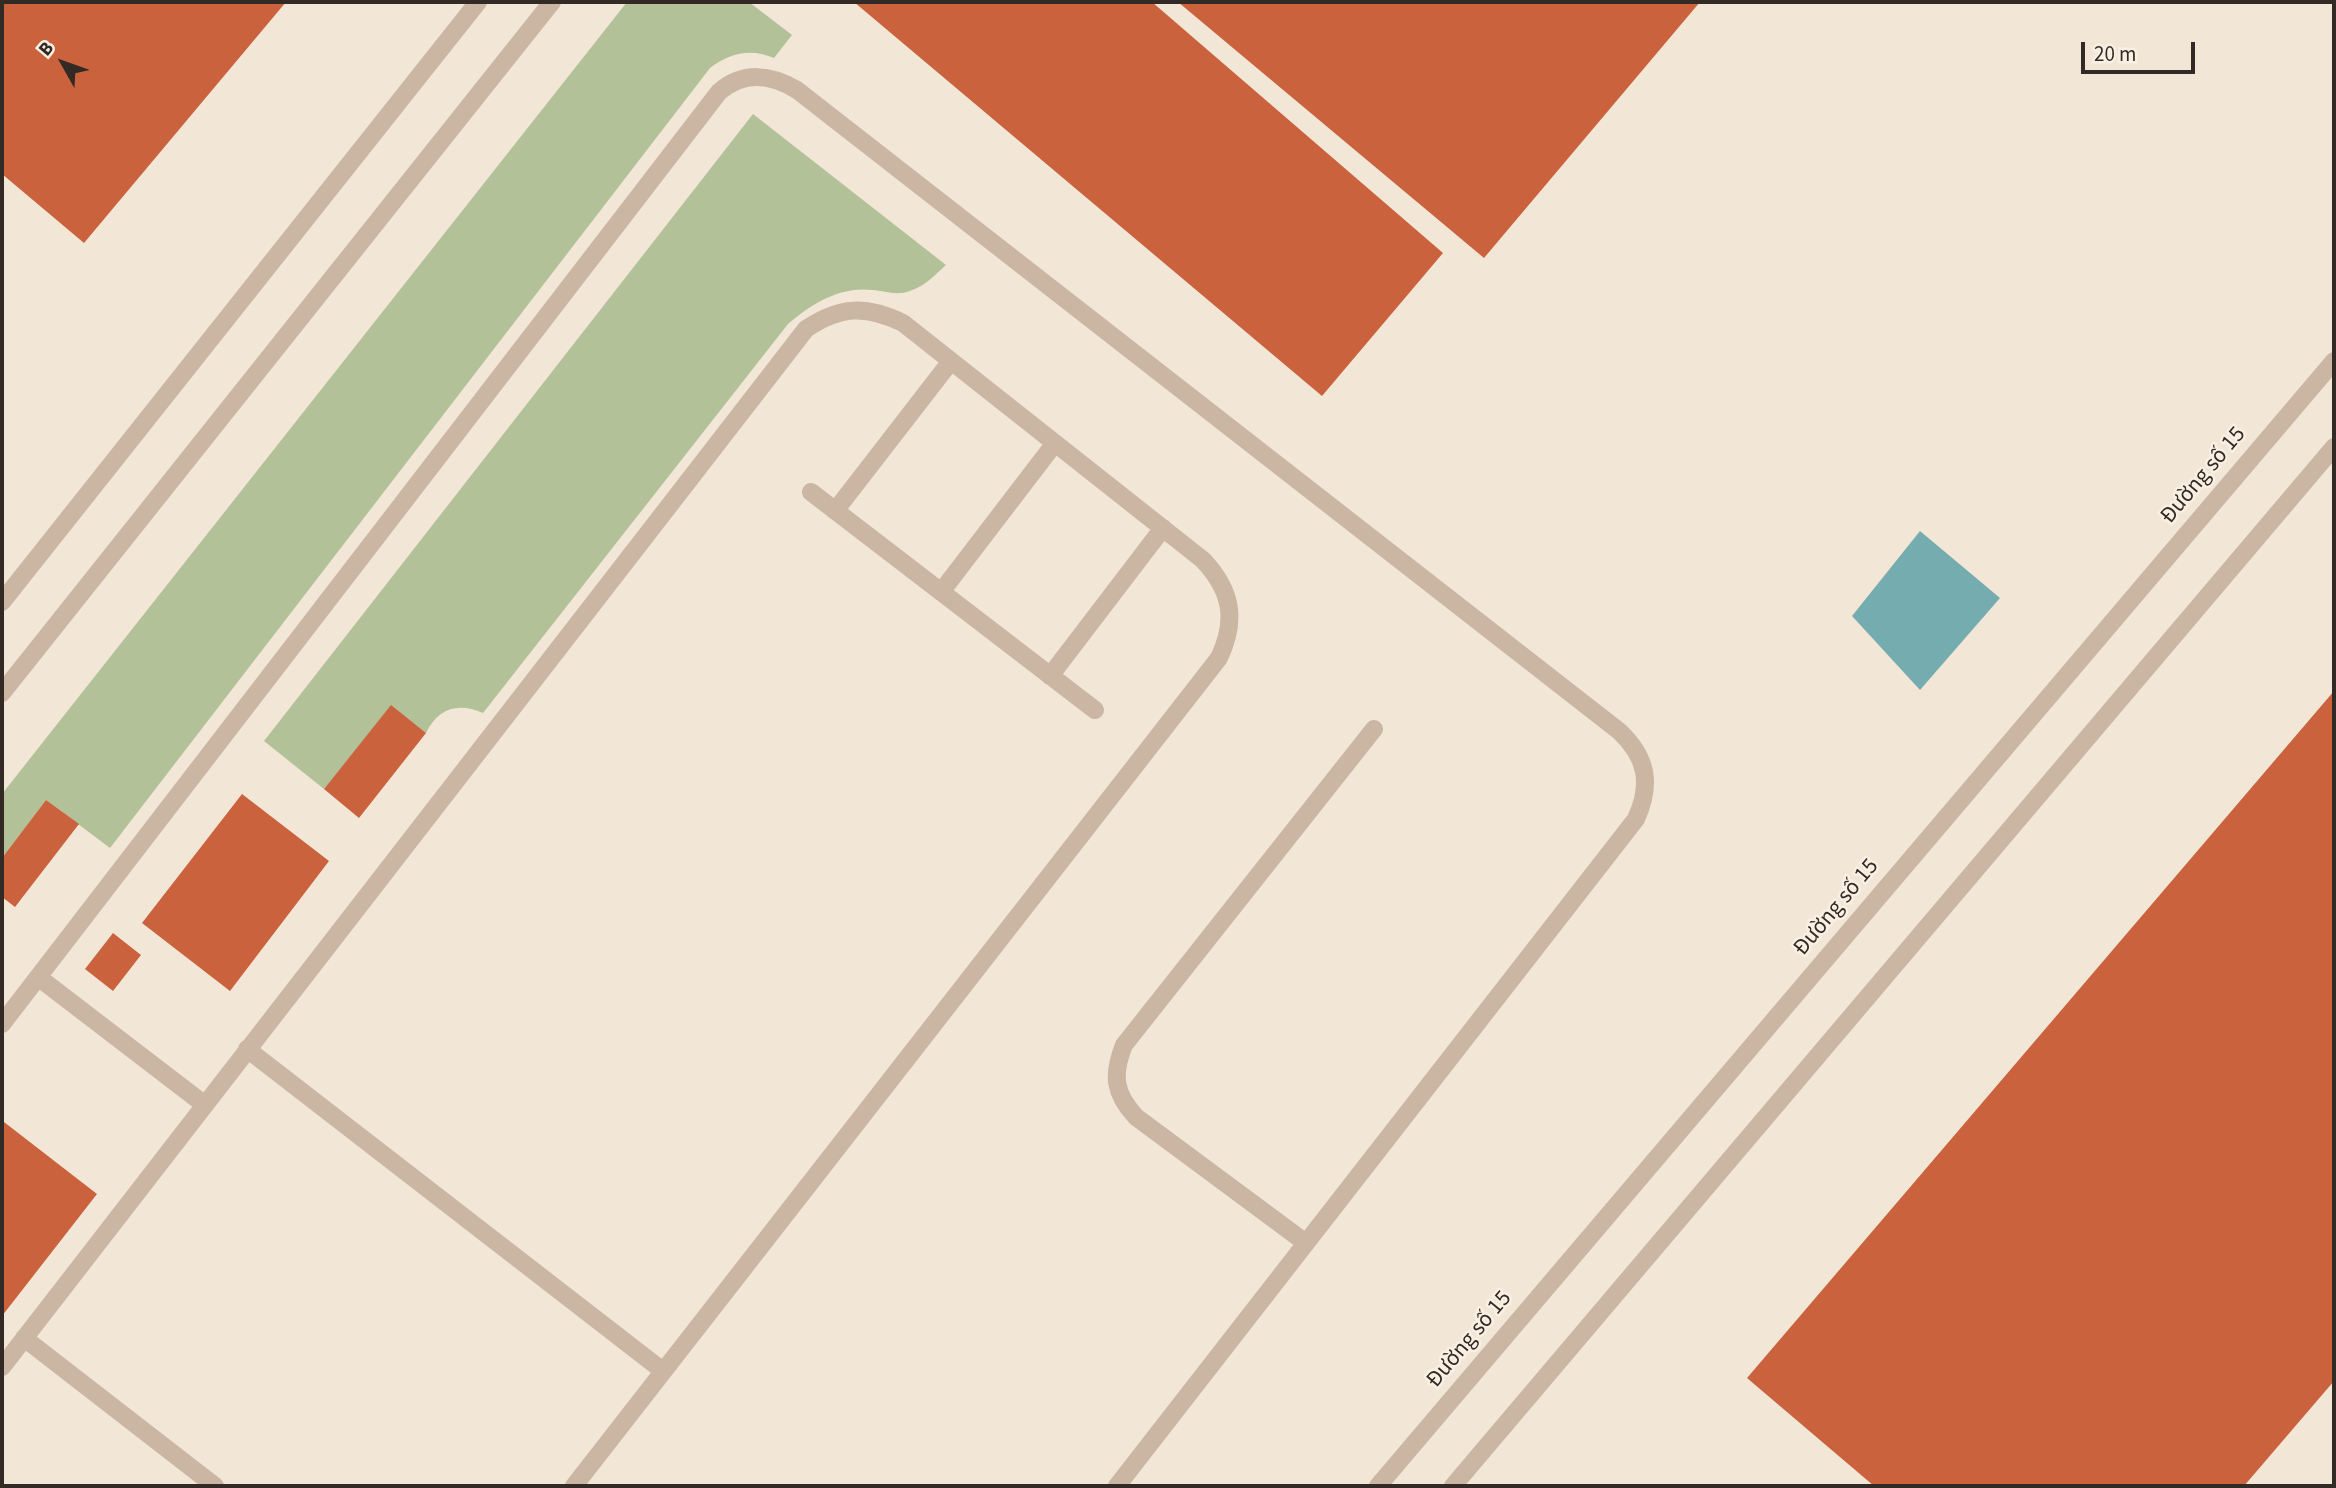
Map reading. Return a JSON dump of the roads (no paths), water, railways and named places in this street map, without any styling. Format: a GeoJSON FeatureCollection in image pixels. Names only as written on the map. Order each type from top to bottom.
{"type":"FeatureCollection","features":[{"type":"Feature","properties":{"kind":"street"},"geometry":{"type":"LineString","coordinates":[[2,602],[478,2]]}},
{"type":"Feature","properties":{"kind":"street"},"geometry":{"type":"LineString","coordinates":[[2,693],[552,2]]}},
{"type":"Feature","properties":{"kind":"street"},"geometry":{"type":"LineString","coordinates":[[2,1024],[719,92],[739,79],[770,78],[784,82],[852,132],[1619,731],[1631,742],[1644,772],[1646,788],[1636,819],[1117,1486]]}},
{"type":"Feature","properties":{"kind":"street"},"geometry":{"type":"LineString","coordinates":[[2,1367],[806,329],[824,317],[844,311],[864,310],[884,314],[903,323],[1203,560],[1216,575],[1225,592],[1230,627],[1226,643],[1219,658],[574,1486]]}},
{"type":"Feature","properties":{"kind":"street"},"geometry":{"type":"LineString","coordinates":[[835,511],[951,361]]}},
{"type":"Feature","properties":{"kind":"street","name":"Đường số 15"},"geometry":{"type":"LineString","coordinates":[[1378,1486],[2334,361]]}},
{"type":"Feature","properties":{"kind":"street"},"geometry":{"type":"LineString","coordinates":[[941,592],[1055,443]]}},
{"type":"Feature","properties":{"kind":"street"},"geometry":{"type":"LineString","coordinates":[[1453,1486],[2334,447]]}},
{"type":"Feature","properties":{"kind":"street"},"geometry":{"type":"LineString","coordinates":[[811,492],[1095,710]]}},
{"type":"Feature","properties":{"kind":"street"},"geometry":{"type":"LineString","coordinates":[[1050,676],[1163,528]]}},
{"type":"Feature","properties":{"kind":"street"},"geometry":{"type":"LineString","coordinates":[[1306,1243],[1136,1117],[1121,1096],[1116,1072],[1124,1045],[1374,729]]}},
{"type":"Feature","properties":{"kind":"street"},"geometry":{"type":"LineString","coordinates":[[38,977],[205,1105]]}},
{"type":"Feature","properties":{"kind":"street"},"geometry":{"type":"LineString","coordinates":[[247,1049],[663,1371]]}},
{"type":"Feature","properties":{"kind":"street"},"geometry":{"type":"LineString","coordinates":[[24,1338],[215,1486]]}},
{"type":"Feature","properties":{"kind":"water"},"geometry":{"type":"Polygon","coordinates":[[[1920,531],[2000,598],[1920,690],[1852,616],[1920,531]]]}}]}
